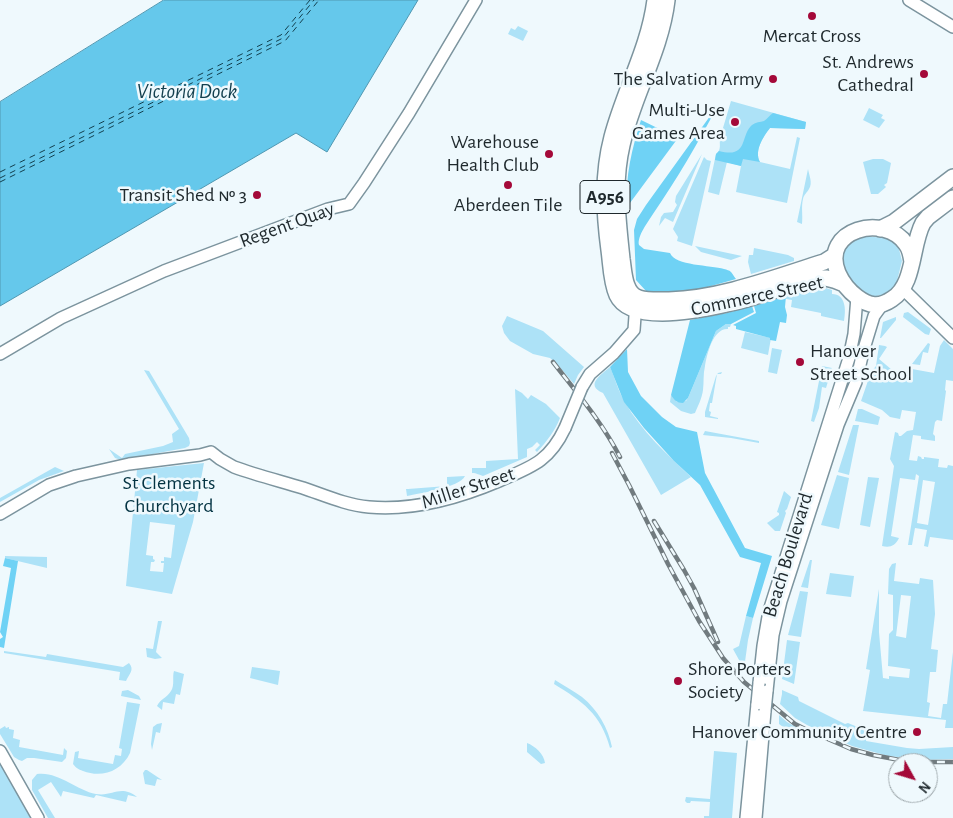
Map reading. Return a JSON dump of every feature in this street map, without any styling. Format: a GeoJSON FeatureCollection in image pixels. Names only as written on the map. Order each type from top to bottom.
{"type":"FeatureCollection","features":[{"type":"Feature","properties":{"kind":"main road","name":"A956"},"geometry":{"type":"LineString","coordinates":[[655,0],[648,33],[612,137],[606,167],[605,218],[611,269],[617,295],[625,306],[635,301],[626,282],[618,224],[619,165],[631,114],[659,39],[667,0]]}},
{"type":"Feature","properties":{"kind":"main road"},"geometry":{"type":"LineString","coordinates":[[880,229],[897,220],[949,181]]}},
{"type":"Feature","properties":{"kind":"main road"},"geometry":{"type":"LineString","coordinates":[[912,262],[909,248],[904,241],[894,233],[880,229],[860,229],[846,235],[835,255],[834,262],[844,284],[857,297],[868,303],[882,304],[895,297],[903,289],[907,280],[923,223],[953,198]]}},
{"type":"Feature","properties":{"kind":"main road","name":"Commerce Street"},"geometry":{"type":"LineString","coordinates":[[635,301],[675,299],[718,293],[824,262],[835,255]]}},
{"type":"Feature","properties":{"kind":"main road","name":"Commerce Street"},"geometry":{"type":"LineString","coordinates":[[635,301],[656,313],[679,312],[730,304],[817,278],[826,278],[844,284]]}},
{"type":"Feature","properties":{"kind":"street","name":"Regent Quay"},"geometry":{"type":"LineString","coordinates":[[0,354],[61,318],[164,271],[328,210],[349,204],[410,113],[476,0]]}},
{"type":"Feature","properties":{"kind":"street"},"geometry":{"type":"LineString","coordinates":[[909,0],[953,27]]}},
{"type":"Feature","properties":{"kind":"street"},"geometry":{"type":"LineString","coordinates":[[903,289],[953,338]]}},
{"type":"Feature","properties":{"kind":"street","name":"Beach Boulevard"},"geometry":{"type":"LineString","coordinates":[[763,687],[763,646],[767,620],[849,358],[854,334],[857,297]]}},
{"type":"Feature","properties":{"kind":"street","name":"Miller Street"},"geometry":{"type":"LineString","coordinates":[[0,514],[49,485],[71,477],[128,464],[200,455],[210,452],[234,467],[355,505],[376,508],[394,508],[433,502],[482,488],[540,461],[552,449],[565,428],[582,387],[590,374],[614,353],[634,330],[635,301]]}},
{"type":"Feature","properties":{"kind":"street","name":"Beach Boulevard"},"geometry":{"type":"LineString","coordinates":[[746,818],[763,687],[781,601],[835,433],[856,382],[874,316],[882,304]]}},
{"type":"Feature","properties":{"kind":"street","name":"Beach Boulevard"},"geometry":{"type":"LineString","coordinates":[[756,818],[761,707]]}},
{"type":"Feature","properties":{"kind":"street"},"geometry":{"type":"LineString","coordinates":[[0,751],[38,818]]}},
{"type":"Feature","properties":{"kind":"green space"},"geometry":{"type":"Polygon","coordinates":[[[518,26],[528,31],[523,41],[508,34],[511,28],[515,30],[518,26]]]}},
{"type":"Feature","properties":{"kind":"green space"},"geometry":{"type":"Polygon","coordinates":[[[731,101],[806,122],[805,129],[770,128],[762,140],[758,153],[760,162],[790,169],[797,137],[800,138],[787,203],[736,192],[741,166],[727,162],[719,195],[708,192],[716,154],[720,149],[720,138],[731,101]]]}},
{"type":"Feature","properties":{"kind":"green space"},"geometry":{"type":"Polygon","coordinates":[[[869,108],[883,115],[881,118],[885,120],[879,128],[863,120],[869,108]]]}},
{"type":"Feature","properties":{"kind":"green space"},"geometry":{"type":"Polygon","coordinates":[[[702,154],[673,222],[665,218],[659,226],[664,213],[673,212],[677,205],[675,202],[676,196],[702,154]]]}},
{"type":"Feature","properties":{"kind":"green space"},"geometry":{"type":"Polygon","coordinates":[[[704,157],[711,161],[692,246],[677,241],[678,237],[673,229],[704,157]]]}},
{"type":"Feature","properties":{"kind":"green space"},"geometry":{"type":"Polygon","coordinates":[[[883,159],[891,163],[887,183],[884,185],[886,187],[878,194],[871,194],[863,162],[883,159]]]}},
{"type":"Feature","properties":{"kind":"green space"},"geometry":{"type":"Polygon","coordinates":[[[808,169],[811,184],[803,199],[802,224],[797,222],[808,169]]]}},
{"type":"Feature","properties":{"kind":"green space"},"geometry":{"type":"Polygon","coordinates":[[[862,236],[886,238],[899,249],[902,261],[897,281],[893,289],[883,295],[870,297],[862,294],[844,274],[841,250],[844,244],[862,236]]]}},
{"type":"Feature","properties":{"kind":"green space"},"geometry":{"type":"Polygon","coordinates":[[[695,246],[742,256],[731,260],[701,252],[695,246]]]}},
{"type":"Feature","properties":{"kind":"green space"},"geometry":{"type":"Polygon","coordinates":[[[754,248],[788,255],[794,258],[794,261],[751,274],[748,262],[749,255],[753,255],[754,248]]]}},
{"type":"Feature","properties":{"kind":"green space"},"geometry":{"type":"Polygon","coordinates":[[[818,287],[832,290],[832,294],[840,297],[845,308],[844,321],[821,316],[821,313],[791,307],[792,300],[786,299],[786,296],[818,287]]]}},
{"type":"Feature","properties":{"kind":"green space"},"geometry":{"type":"Polygon","coordinates":[[[908,312],[931,329],[929,335],[903,317],[904,313],[908,312]]]}},
{"type":"Feature","properties":{"kind":"green space"},"geometry":{"type":"Polygon","coordinates":[[[507,316],[543,331],[584,367],[574,384],[550,358],[533,354],[510,341],[504,333],[502,326],[507,316]]]}},
{"type":"Feature","properties":{"kind":"green space"},"geometry":{"type":"Polygon","coordinates":[[[896,317],[896,320],[880,338],[883,322],[896,317]]]}},
{"type":"Feature","properties":{"kind":"green space"},"geometry":{"type":"Polygon","coordinates":[[[726,324],[731,324],[728,329],[718,333],[709,349],[704,369],[702,393],[695,413],[691,414],[681,411],[670,402],[671,395],[677,402],[686,401],[716,331],[726,324]]]}},
{"type":"Feature","properties":{"kind":"green space"},"geometry":{"type":"Polygon","coordinates":[[[745,332],[771,338],[768,355],[741,348],[745,332]]]}},
{"type":"Feature","properties":{"kind":"green space"},"geometry":{"type":"Polygon","coordinates":[[[944,340],[953,349],[953,381],[946,380],[942,421],[937,420],[935,422],[933,434],[935,441],[921,439],[921,436],[913,435],[909,460],[917,461],[918,456],[922,459],[924,457],[939,459],[938,467],[947,468],[948,465],[953,466],[953,540],[930,537],[928,547],[924,546],[927,530],[915,528],[912,545],[908,545],[919,476],[916,474],[915,480],[900,478],[891,536],[899,538],[892,546],[882,546],[894,466],[890,459],[895,432],[901,436],[907,431],[913,430],[916,412],[902,410],[900,419],[890,417],[882,410],[861,401],[871,372],[876,366],[879,345],[887,347],[879,359],[898,375],[910,377],[912,369],[934,373],[940,346],[944,340]],[[923,480],[917,523],[928,525],[935,482],[923,480]]]}},
{"type":"Feature","properties":{"kind":"green space"},"geometry":{"type":"Polygon","coordinates":[[[928,343],[930,344],[928,353],[923,352],[920,365],[912,364],[928,343]]]}},
{"type":"Feature","properties":{"kind":"green space"},"geometry":{"type":"Polygon","coordinates":[[[772,348],[782,350],[777,374],[768,372],[772,348]]]}},
{"type":"Feature","properties":{"kind":"green space"},"geometry":{"type":"Polygon","coordinates":[[[822,366],[832,368],[826,388],[822,387],[819,408],[814,422],[811,421],[822,366]]]}},
{"type":"Feature","properties":{"kind":"green space"},"geometry":{"type":"Polygon","coordinates":[[[610,367],[618,389],[631,413],[655,442],[691,477],[661,495],[603,393],[595,387],[599,376],[610,367]]]}},
{"type":"Feature","properties":{"kind":"green space"},"geometry":{"type":"Polygon","coordinates":[[[144,370],[149,371],[189,438],[190,443],[185,448],[121,460],[115,458],[109,449],[122,458],[125,454],[173,442],[172,434],[179,429],[144,370]]]}},
{"type":"Feature","properties":{"kind":"green space"},"geometry":{"type":"Polygon","coordinates":[[[717,375],[709,411],[711,412],[710,416],[718,419],[705,417],[717,375]]]}},
{"type":"Feature","properties":{"kind":"green space"},"geometry":{"type":"Polygon","coordinates":[[[515,389],[528,399],[531,395],[546,404],[560,418],[556,427],[537,452],[535,450],[540,445],[537,442],[527,449],[527,457],[483,476],[472,473],[472,468],[486,468],[486,461],[518,459],[515,389]]]}},
{"type":"Feature","properties":{"kind":"green space"},"geometry":{"type":"Polygon","coordinates":[[[858,409],[880,417],[878,425],[855,421],[858,409]]]}},
{"type":"Feature","properties":{"kind":"green space"},"geometry":{"type":"Polygon","coordinates":[[[853,425],[859,425],[849,475],[838,472],[853,425]]]}},
{"type":"Feature","properties":{"kind":"green space"},"geometry":{"type":"Polygon","coordinates":[[[705,431],[759,441],[759,443],[703,435],[705,431]]]}},
{"type":"Feature","properties":{"kind":"green space","name":"St Clements Churchyard"},"geometry":{"type":"Polygon","coordinates":[[[204,463],[193,522],[172,594],[126,586],[137,470],[204,463]],[[150,522],[146,555],[153,556],[155,560],[151,562],[150,571],[163,572],[164,563],[161,563],[161,561],[164,561],[164,557],[171,558],[175,525],[150,522]]]}},
{"type":"Feature","properties":{"kind":"green space"},"geometry":{"type":"Polygon","coordinates":[[[55,467],[64,471],[39,480],[0,502],[0,498],[55,467]]]}},
{"type":"Feature","properties":{"kind":"green space"},"geometry":{"type":"Polygon","coordinates":[[[837,475],[849,478],[839,529],[821,525],[837,475]]]}},
{"type":"Feature","properties":{"kind":"green space"},"geometry":{"type":"Polygon","coordinates":[[[465,476],[455,484],[447,487],[407,496],[406,489],[447,486],[447,477],[465,476]]]}},
{"type":"Feature","properties":{"kind":"green space"},"geometry":{"type":"Polygon","coordinates":[[[868,477],[879,478],[870,527],[860,525],[868,477]]]}},
{"type":"Feature","properties":{"kind":"green space"},"geometry":{"type":"Polygon","coordinates":[[[784,491],[791,497],[780,531],[775,531],[767,523],[779,515],[777,512],[784,491]]]}},
{"type":"Feature","properties":{"kind":"green space"},"geometry":{"type":"Polygon","coordinates":[[[5,556],[47,557],[47,568],[5,558],[5,556]]]}},
{"type":"Feature","properties":{"kind":"green space"},"geometry":{"type":"Polygon","coordinates":[[[810,560],[812,560],[808,588],[801,587],[810,560]]]}},
{"type":"Feature","properties":{"kind":"green space"},"geometry":{"type":"Polygon","coordinates":[[[896,563],[894,581],[919,584],[920,578],[933,580],[935,614],[931,649],[938,650],[936,672],[930,672],[927,702],[930,703],[928,716],[941,718],[943,704],[947,704],[953,652],[953,728],[945,728],[946,720],[863,711],[870,670],[866,669],[879,589],[879,632],[883,678],[889,679],[889,676],[909,678],[910,669],[888,666],[889,634],[893,630],[893,595],[888,594],[889,569],[892,564],[896,563]],[[901,595],[896,636],[906,638],[911,596],[901,595]]]}},
{"type":"Feature","properties":{"kind":"green space"},"geometry":{"type":"Polygon","coordinates":[[[830,573],[854,576],[851,597],[826,594],[830,573]]]}},
{"type":"Feature","properties":{"kind":"green space"},"geometry":{"type":"Polygon","coordinates":[[[800,591],[808,592],[801,637],[788,635],[800,591]]]}},
{"type":"Feature","properties":{"kind":"green space"},"geometry":{"type":"Polygon","coordinates":[[[746,616],[753,618],[744,669],[733,649],[739,646],[746,616]]]}},
{"type":"Feature","properties":{"kind":"green space"},"geometry":{"type":"Polygon","coordinates":[[[158,621],[162,621],[156,652],[162,658],[155,659],[147,657],[146,648],[153,649],[158,621]]]}},
{"type":"Feature","properties":{"kind":"green space"},"geometry":{"type":"Polygon","coordinates":[[[787,640],[800,642],[794,684],[782,679],[787,640]]]}},
{"type":"Feature","properties":{"kind":"green space"},"geometry":{"type":"Polygon","coordinates":[[[4,651],[46,657],[47,654],[123,667],[129,663],[131,670],[126,681],[119,680],[120,672],[4,653],[4,651]]]}},
{"type":"Feature","properties":{"kind":"green space"},"geometry":{"type":"Polygon","coordinates":[[[252,667],[280,671],[278,685],[250,678],[252,667]]]}},
{"type":"Feature","properties":{"kind":"green space"},"geometry":{"type":"Polygon","coordinates":[[[174,671],[184,674],[180,695],[176,694],[174,704],[163,702],[162,710],[157,706],[172,689],[174,671]]]}},
{"type":"Feature","properties":{"kind":"green space"},"geometry":{"type":"Polygon","coordinates":[[[555,680],[582,697],[593,708],[605,726],[612,747],[610,748],[596,717],[582,703],[554,684],[555,680]]]}},
{"type":"Feature","properties":{"kind":"green space"},"geometry":{"type":"Polygon","coordinates":[[[128,690],[139,696],[141,700],[121,696],[122,691],[128,690]]]}},
{"type":"Feature","properties":{"kind":"green space"},"geometry":{"type":"Polygon","coordinates":[[[782,690],[798,697],[799,701],[845,724],[848,723],[867,731],[866,741],[919,749],[953,747],[953,759],[938,759],[938,753],[888,753],[888,756],[852,746],[795,718],[780,704],[782,690]]]}},
{"type":"Feature","properties":{"kind":"green space"},"geometry":{"type":"Polygon","coordinates":[[[127,702],[140,704],[130,753],[126,760],[110,772],[97,774],[83,771],[76,767],[73,764],[75,752],[79,751],[78,758],[113,764],[115,755],[121,756],[122,749],[119,748],[127,702]]]}},
{"type":"Feature","properties":{"kind":"green space"},"geometry":{"type":"Polygon","coordinates":[[[779,715],[806,733],[805,736],[787,727],[786,729],[779,724],[779,715]]]}},
{"type":"Feature","properties":{"kind":"green space"},"geometry":{"type":"Polygon","coordinates":[[[162,723],[160,733],[156,732],[152,750],[153,727],[162,723]]]}},
{"type":"Feature","properties":{"kind":"green space"},"geometry":{"type":"Polygon","coordinates":[[[5,726],[14,730],[13,738],[20,740],[19,747],[63,755],[64,748],[67,751],[66,758],[62,762],[34,758],[19,760],[14,757],[0,734],[0,729],[5,726]]]}},
{"type":"Feature","properties":{"kind":"green space"},"geometry":{"type":"Polygon","coordinates":[[[527,743],[539,751],[545,763],[541,764],[527,752],[527,743]]]}},
{"type":"Feature","properties":{"kind":"green space"},"geometry":{"type":"Polygon","coordinates":[[[714,751],[737,753],[732,818],[704,818],[704,816],[709,816],[710,802],[691,801],[687,803],[685,801],[686,797],[710,799],[714,751]]]}},
{"type":"Feature","properties":{"kind":"green space"},"geometry":{"type":"Polygon","coordinates":[[[0,763],[33,818],[0,818],[0,763]]]}},
{"type":"Feature","properties":{"kind":"green space"},"geometry":{"type":"Polygon","coordinates":[[[145,770],[162,780],[157,779],[155,786],[145,784],[143,773],[145,770]]]}},
{"type":"Feature","properties":{"kind":"green space"},"geometry":{"type":"Polygon","coordinates":[[[37,774],[52,775],[96,794],[126,791],[137,797],[128,795],[126,802],[96,795],[94,798],[63,791],[61,797],[51,782],[38,790],[55,818],[48,818],[32,790],[32,780],[37,774]]]}},
{"type":"Feature","properties":{"kind":"shaded area"},"geometry":{"type":"Polygon","coordinates":[[[718,105],[687,161],[643,229],[639,245],[644,249],[670,253],[673,257],[686,263],[728,270],[736,279],[697,290],[678,292],[646,291],[636,280],[634,230],[637,219],[718,105]]]}},
{"type":"Feature","properties":{"kind":"shaded area"},"geometry":{"type":"Polygon","coordinates":[[[773,113],[806,122],[805,129],[770,128],[762,140],[759,149],[758,158],[760,162],[743,159],[741,166],[715,160],[716,154],[719,151],[729,153],[739,149],[748,129],[756,123],[764,121],[773,113]]]}},
{"type":"Feature","properties":{"kind":"shaded area"},"geometry":{"type":"Polygon","coordinates":[[[641,120],[678,138],[627,207],[630,163],[641,120]]]}},
{"type":"Feature","properties":{"kind":"shaded area"},"geometry":{"type":"Polygon","coordinates":[[[786,296],[786,323],[780,322],[776,341],[736,329],[736,326],[733,325],[756,313],[754,306],[786,296]]]}},
{"type":"Feature","properties":{"kind":"shaded area"},"geometry":{"type":"Polygon","coordinates":[[[752,306],[754,312],[731,324],[726,324],[716,331],[688,398],[683,403],[676,401],[671,395],[690,320],[752,306]]]}},
{"type":"Feature","properties":{"kind":"shaded area"},"geometry":{"type":"Polygon","coordinates":[[[627,349],[628,372],[641,396],[662,417],[676,427],[697,432],[705,473],[745,548],[772,556],[753,618],[746,616],[761,563],[740,557],[700,485],[674,461],[644,428],[624,402],[610,367],[627,349]]]}},
{"type":"Feature","properties":{"kind":"shaded area"},"geometry":{"type":"Polygon","coordinates":[[[5,558],[18,561],[4,648],[0,647],[0,639],[3,637],[0,632],[11,568],[3,566],[5,558]]]}},
{"type":"Feature","properties":{"kind":"water","name":"Victoria Dock"},"geometry":{"type":"Polygon","coordinates":[[[164,0],[418,0],[327,152],[296,133],[0,306],[0,102],[164,0]]]}},
{"type":"Feature","properties":{"kind":"ferry route"},"geometry":{"type":"LineString","coordinates":[[0,172],[281,35],[310,0]]}},
{"type":"Feature","properties":{"kind":"ferry route"},"geometry":{"type":"LineString","coordinates":[[0,178],[283,38],[314,0]]}},
{"type":"Feature","properties":{"kind":"ferry route"},"geometry":{"type":"LineString","coordinates":[[0,182],[285,41],[319,0]]}},
{"type":"Feature","properties":{"kind":"railway"},"geometry":{"type":"LineString","coordinates":[[553,362],[597,420],[620,457]]}},
{"type":"Feature","properties":{"kind":"railway"},"geometry":{"type":"LineString","coordinates":[[612,453],[699,621],[723,658],[744,682],[795,724],[851,749],[910,762],[953,762]]}},
{"type":"Feature","properties":{"kind":"railway"},"geometry":{"type":"LineString","coordinates":[[654,521],[694,588],[718,642]]}},
{"type":"Feature","properties":{"kind":"place","name":"Mercat Cross"},"geometry":{"type":"Point","coordinates":[812,16]}},
{"type":"Feature","properties":{"kind":"place","name":"St. Andrews Cathedral"},"geometry":{"type":"Point","coordinates":[924,74]}},
{"type":"Feature","properties":{"kind":"place","name":"The Salvation Army"},"geometry":{"type":"Point","coordinates":[773,79]}},
{"type":"Feature","properties":{"kind":"place","name":"Multi-Use Games Area"},"geometry":{"type":"Point","coordinates":[735,122]}},
{"type":"Feature","properties":{"kind":"place","name":"Warehouse Health Club"},"geometry":{"type":"Point","coordinates":[549,154]}},
{"type":"Feature","properties":{"kind":"place","name":"Aberdeen Tile"},"geometry":{"type":"Point","coordinates":[508,185]}},
{"type":"Feature","properties":{"kind":"place","name":"Transit Shed № 3"},"geometry":{"type":"Point","coordinates":[257,195]}},
{"type":"Feature","properties":{"kind":"place","name":"Hanover Street School"},"geometry":{"type":"Point","coordinates":[800,362]}},
{"type":"Feature","properties":{"kind":"place","name":"Shore Porters Society"},"geometry":{"type":"Point","coordinates":[678,681]}},
{"type":"Feature","properties":{"kind":"place","name":"Hanover Community Centre"},"geometry":{"type":"Point","coordinates":[917,732]}}]}
